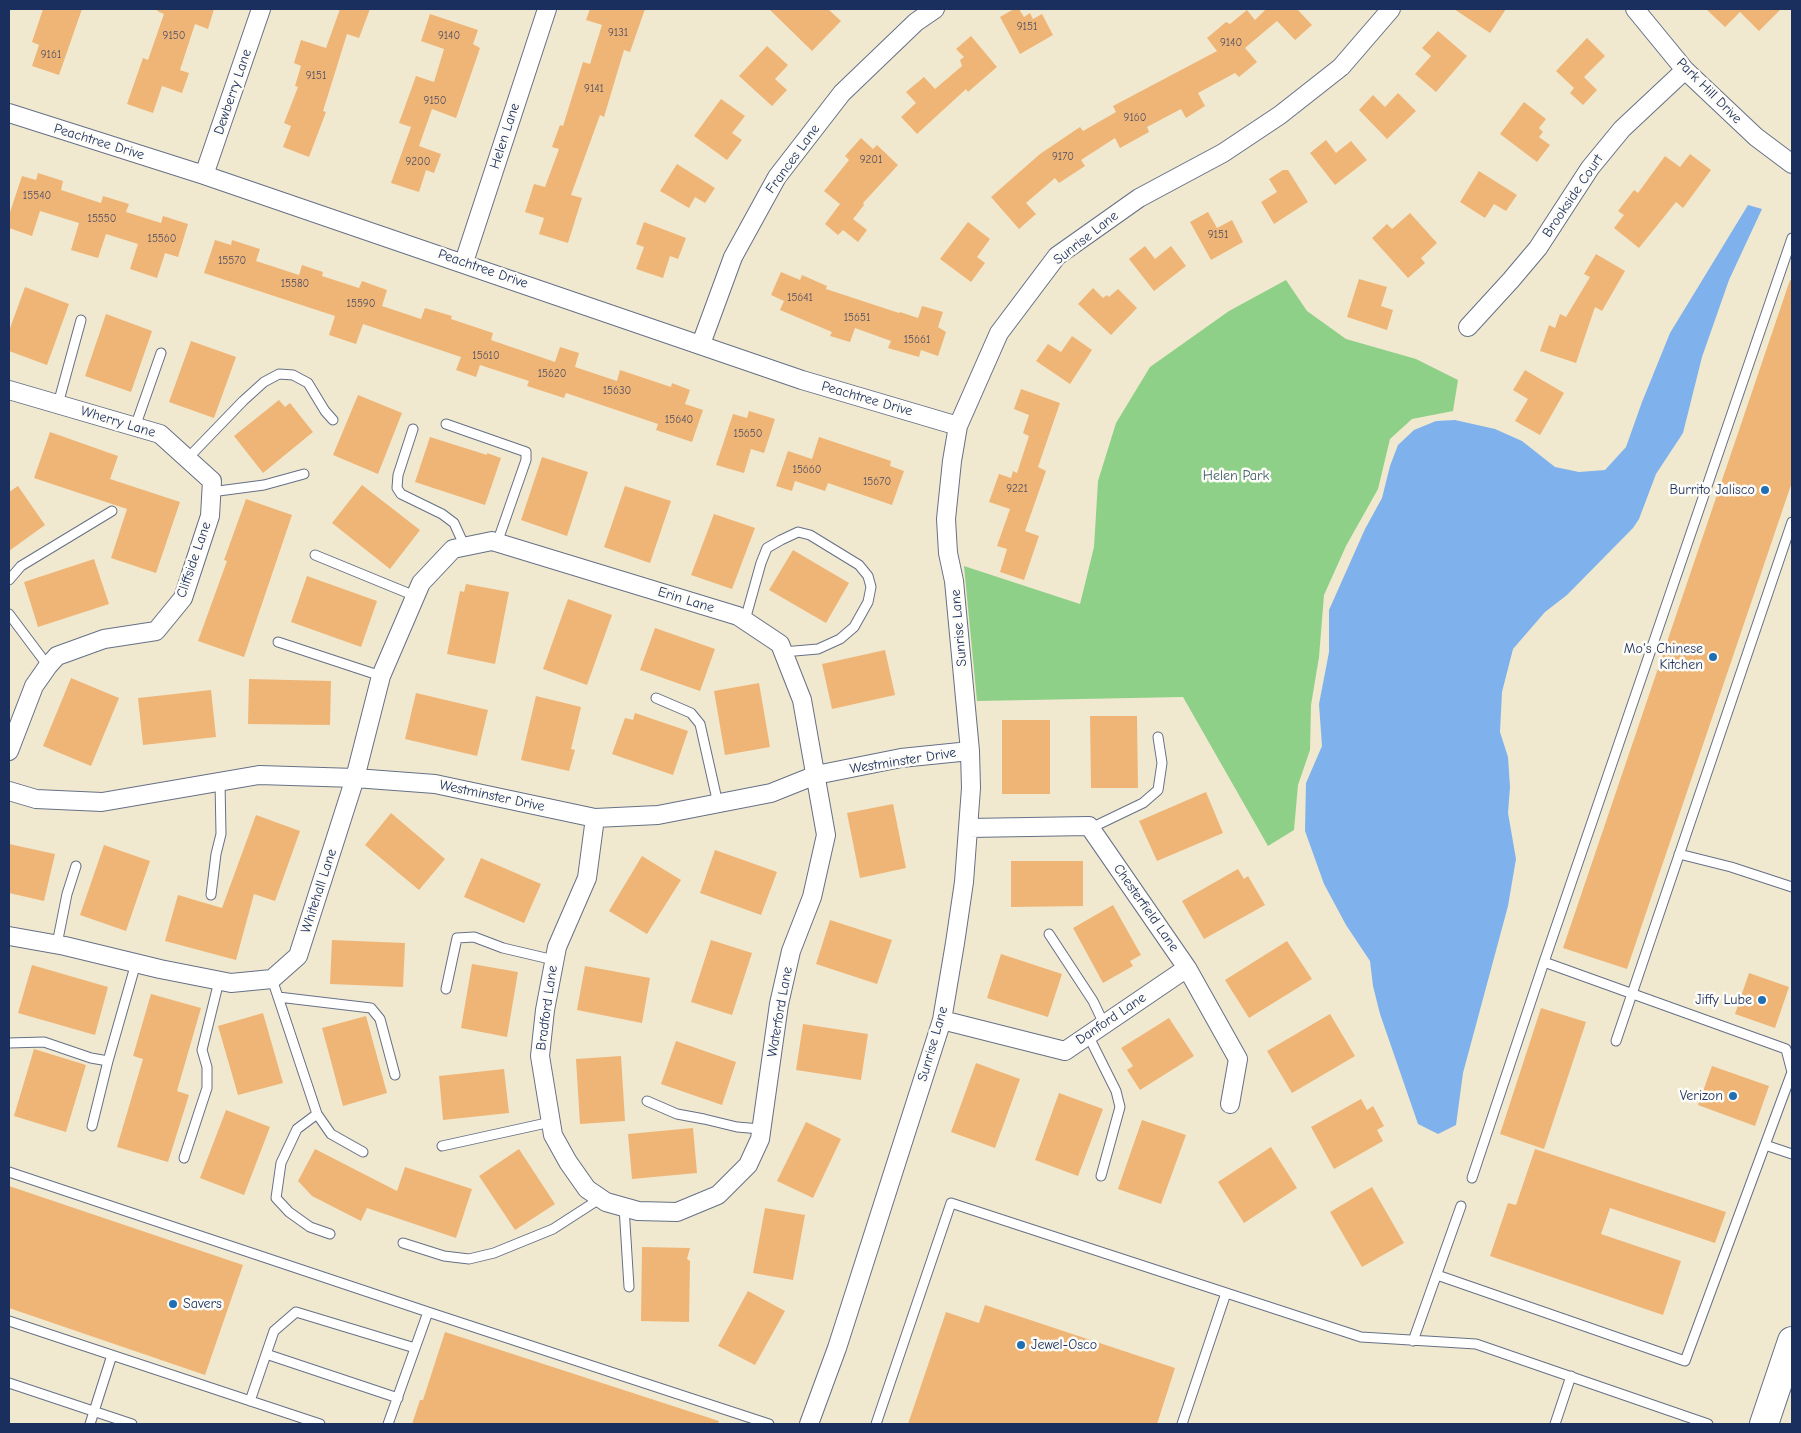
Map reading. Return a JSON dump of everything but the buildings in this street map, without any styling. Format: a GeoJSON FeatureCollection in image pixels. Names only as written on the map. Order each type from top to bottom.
{"type":"FeatureCollection","features":[{"type":"Feature","properties":{"kind":"main road"},"geometry":{"type":"LineString","coordinates":[[1764,1424],[1792,1341]]}},
{"type":"Feature","properties":{"kind":"street","name":"Dewberry Lane"},"geometry":{"type":"LineString","coordinates":[[204,174],[261,9]]}},
{"type":"Feature","properties":{"kind":"street","name":"Helen Lane"},"geometry":{"type":"LineString","coordinates":[[464,262],[547,9]]}},
{"type":"Feature","properties":{"kind":"street","name":"Frances Lane"},"geometry":{"type":"LineString","coordinates":[[700,344],[733,257],[776,177],[842,93],[916,22],[935,9]]}},
{"type":"Feature","properties":{"kind":"street","name":"Sunrise Lane"},"geometry":{"type":"LineString","coordinates":[[809,1424],[843,1329],[942,1020],[962,890],[971,788],[970,751],[954,581],[948,553],[946,519],[958,426],[999,333],[1058,256],[1139,198],[1223,153],[1280,115],[1342,67],[1391,9]]}},
{"type":"Feature","properties":{"kind":"street","name":"Park Hill Drive"},"geometry":{"type":"LineString","coordinates":[[1635,9],[1685,70],[1756,137],[1792,164]]}},
{"type":"Feature","properties":{"kind":"street","name":"Brookside Court"},"geometry":{"type":"LineString","coordinates":[[1468,327],[1538,248],[1590,168],[1622,129],[1685,70]]}},
{"type":"Feature","properties":{"kind":"street","name":"Peachtree Drive"},"geometry":{"type":"LineString","coordinates":[[9,113],[204,174],[802,380],[958,426]]}},
{"type":"Feature","properties":{"kind":"street","name":"Wherry Lane"},"geometry":{"type":"LineString","coordinates":[[9,390],[160,434],[187,459],[211,487]]}},
{"type":"Feature","properties":{"kind":"street","name":"Cliffside Lane"},"geometry":{"type":"LineString","coordinates":[[9,751],[34,686],[56,656],[104,639],[156,631],[184,598],[210,516],[211,487]]}},
{"type":"Feature","properties":{"kind":"street","name":"Erin Lane"},"geometry":{"type":"LineString","coordinates":[[459,548],[492,542],[497,543],[738,616],[745,620],[780,644],[784,652],[802,700],[816,776]]}},
{"type":"Feature","properties":{"kind":"street","name":"Whitehall Lane"},"geometry":{"type":"LineString","coordinates":[[272,979],[298,956],[355,778],[381,676],[415,596],[421,583],[459,548]]}},
{"type":"Feature","properties":{"kind":"street","name":"Westminster Drive"},"geometry":{"type":"LineString","coordinates":[[9,791],[36,800],[102,802],[259,775],[355,778],[436,784],[595,818],[658,816],[771,793],[816,776],[901,758],[970,751]]}},
{"type":"Feature","properties":{"kind":"street","name":"Waterford Lane"},"geometry":{"type":"LineString","coordinates":[[677,1212],[718,1195],[748,1165],[760,1139],[781,995],[791,951],[812,897],[826,835],[816,776]]}},
{"type":"Feature","properties":{"kind":"street","name":"Bradford Lane"},"geometry":{"type":"LineString","coordinates":[[595,818],[588,878],[557,947],[545,1010],[540,1056],[553,1135],[568,1162],[587,1189],[606,1202],[638,1211],[677,1212]]}},
{"type":"Feature","properties":{"kind":"street"},"geometry":{"type":"LineString","coordinates":[[968,828],[1089,826],[1091,828]]}},
{"type":"Feature","properties":{"kind":"street","name":"Chesterfield Lane"},"geometry":{"type":"LineString","coordinates":[[1091,828],[1188,968],[1238,1059],[1230,1104]]}},
{"type":"Feature","properties":{"kind":"street"},"geometry":{"type":"LineString","coordinates":[[9,936],[57,944],[231,983],[272,979]]}},
{"type":"Feature","properties":{"kind":"street","name":"Danford Lane"},"geometry":{"type":"LineString","coordinates":[[942,1020],[1065,1051],[1188,968]]}},
{"type":"Feature","properties":{"kind":"lane"},"geometry":{"type":"LineString","coordinates":[[1472,1178],[1792,238]]}},
{"type":"Feature","properties":{"kind":"lane"},"geometry":{"type":"LineString","coordinates":[[58,404],[81,320]]}},
{"type":"Feature","properties":{"kind":"lane"},"geometry":{"type":"LineString","coordinates":[[135,427],[161,353]]}},
{"type":"Feature","properties":{"kind":"lane"},"geometry":{"type":"LineString","coordinates":[[187,459],[243,401],[264,382],[279,374],[293,375],[308,383],[325,411],[333,420]]}},
{"type":"Feature","properties":{"kind":"lane"},"geometry":{"type":"LineString","coordinates":[[446,424],[526,452],[526,460],[497,543]]}},
{"type":"Feature","properties":{"kind":"lane"},"geometry":{"type":"LineString","coordinates":[[413,430],[398,475],[397,488],[401,494],[442,514],[454,523],[459,548]]}},
{"type":"Feature","properties":{"kind":"lane"},"geometry":{"type":"LineString","coordinates":[[211,487],[264,486],[304,474]]}},
{"type":"Feature","properties":{"kind":"lane"},"geometry":{"type":"LineString","coordinates":[[9,580],[21,566],[112,511]]}},
{"type":"Feature","properties":{"kind":"lane"},"geometry":{"type":"LineString","coordinates":[[1616,1041],[1792,522]]}},
{"type":"Feature","properties":{"kind":"lane"},"geometry":{"type":"LineString","coordinates":[[745,620],[761,562],[767,548],[781,540],[798,532],[810,535],[859,565],[868,576],[872,587],[868,602],[854,627],[840,639],[818,649],[784,652]]}},
{"type":"Feature","properties":{"kind":"lane"},"geometry":{"type":"LineString","coordinates":[[315,555],[415,596]]}},
{"type":"Feature","properties":{"kind":"lane"},"geometry":{"type":"LineString","coordinates":[[9,614],[48,666]]}},
{"type":"Feature","properties":{"kind":"lane"},"geometry":{"type":"LineString","coordinates":[[278,642],[381,676]]}},
{"type":"Feature","properties":{"kind":"lane"},"geometry":{"type":"LineString","coordinates":[[656,698],[691,713],[700,724],[718,804]]}},
{"type":"Feature","properties":{"kind":"lane"},"geometry":{"type":"LineString","coordinates":[[1091,828],[1136,807],[1158,790],[1162,763],[1158,737]]}},
{"type":"Feature","properties":{"kind":"lane"},"geometry":{"type":"LineString","coordinates":[[210,895],[221,834],[220,782]]}},
{"type":"Feature","properties":{"kind":"lane"},"geometry":{"type":"LineString","coordinates":[[1679,854],[1792,887]]}},
{"type":"Feature","properties":{"kind":"lane"},"geometry":{"type":"LineString","coordinates":[[57,944],[67,894],[76,866]]}},
{"type":"Feature","properties":{"kind":"lane"},"geometry":{"type":"LineString","coordinates":[[1049,934],[1093,1001],[1104,1024]]}},
{"type":"Feature","properties":{"kind":"lane"},"geometry":{"type":"LineString","coordinates":[[446,990],[457,938],[474,937],[503,948],[554,960]]}},
{"type":"Feature","properties":{"kind":"lane"},"geometry":{"type":"LineString","coordinates":[[1437,1275],[1685,1361],[1792,1072],[1786,1049],[1544,962]]}},
{"type":"Feature","properties":{"kind":"lane"},"geometry":{"type":"LineString","coordinates":[[92,1126],[136,963]]}},
{"type":"Feature","properties":{"kind":"lane"},"geometry":{"type":"LineString","coordinates":[[272,979],[317,1114],[331,1134],[362,1152]]}},
{"type":"Feature","properties":{"kind":"lane"},"geometry":{"type":"LineString","coordinates":[[184,1158],[207,1088],[207,1067],[202,1050],[219,981]]}},
{"type":"Feature","properties":{"kind":"lane"},"geometry":{"type":"LineString","coordinates":[[278,997],[371,1008],[380,1018],[395,1075]]}},
{"type":"Feature","properties":{"kind":"lane"},"geometry":{"type":"LineString","coordinates":[[1088,1035],[1116,1091],[1120,1107],[1101,1176]]}},
{"type":"Feature","properties":{"kind":"lane"},"geometry":{"type":"LineString","coordinates":[[9,1042],[44,1042],[90,1058],[108,1061]]}},
{"type":"Feature","properties":{"kind":"lane"},"geometry":{"type":"LineString","coordinates":[[647,1101],[678,1114],[736,1127],[762,1129]]}},
{"type":"Feature","properties":{"kind":"lane"},"geometry":{"type":"LineString","coordinates":[[317,1114],[297,1129],[281,1163],[276,1198],[289,1212],[310,1227],[330,1234]]}},
{"type":"Feature","properties":{"kind":"lane"},"geometry":{"type":"LineString","coordinates":[[442,1146],[551,1122]]}},
{"type":"Feature","properties":{"kind":"lane"},"geometry":{"type":"LineString","coordinates":[[1765,1145],[1792,1154]]}},
{"type":"Feature","properties":{"kind":"lane"},"geometry":{"type":"LineString","coordinates":[[9,1172],[746,1421],[769,1424]]}},
{"type":"Feature","properties":{"kind":"lane"},"geometry":{"type":"LineString","coordinates":[[403,1243],[444,1256],[469,1259],[494,1253],[553,1229],[601,1198]]}},
{"type":"Feature","properties":{"kind":"lane"},"geometry":{"type":"LineString","coordinates":[[876,1424],[951,1203],[1361,1337],[1476,1344],[1708,1424]]}},
{"type":"Feature","properties":{"kind":"lane"},"geometry":{"type":"LineString","coordinates":[[1413,1341],[1461,1206]]}},
{"type":"Feature","properties":{"kind":"lane"},"geometry":{"type":"LineString","coordinates":[[624,1207],[629,1287]]}},
{"type":"Feature","properties":{"kind":"lane"},"geometry":{"type":"LineString","coordinates":[[1182,1424],[1226,1293]]}},
{"type":"Feature","properties":{"kind":"lane"},"geometry":{"type":"LineString","coordinates":[[250,1401],[274,1332],[296,1312],[415,1348]]}},
{"type":"Feature","properties":{"kind":"lane"},"geometry":{"type":"LineString","coordinates":[[388,1424],[428,1312]]}},
{"type":"Feature","properties":{"kind":"lane"},"geometry":{"type":"LineString","coordinates":[[9,1321],[320,1424]]}},
{"type":"Feature","properties":{"kind":"lane"},"geometry":{"type":"LineString","coordinates":[[266,1354],[398,1398]]}},
{"type":"Feature","properties":{"kind":"lane"},"geometry":{"type":"LineString","coordinates":[[90,1424],[112,1355]]}},
{"type":"Feature","properties":{"kind":"lane"},"geometry":{"type":"LineString","coordinates":[[1556,1424],[1572,1376]]}},
{"type":"Feature","properties":{"kind":"lane"},"geometry":{"type":"LineString","coordinates":[[9,1383],[132,1424]]}},
{"type":"Feature","properties":{"kind":"green space","name":"Helen Park"},"geometry":{"type":"Polygon","coordinates":[[[1286,280],[1307,311],[1346,339],[1416,359],[1458,380],[1453,411],[1412,419],[1390,439],[1378,489],[1346,546],[1324,595],[1319,657],[1311,705],[1310,750],[1298,785],[1294,830],[1268,846],[1183,697],[977,701],[964,566],[1080,604],[1094,547],[1098,481],[1116,423],[1150,367],[1229,311],[1286,280]]]}},
{"type":"Feature","properties":{"kind":"water"},"geometry":{"type":"Polygon","coordinates":[[[1748,205],[1762,209],[1729,280],[1702,357],[1683,433],[1656,474],[1639,519],[1633,528],[1567,595],[1545,612],[1513,649],[1502,692],[1500,732],[1508,757],[1510,787],[1508,813],[1516,859],[1508,906],[1463,1073],[1456,1125],[1438,1134],[1418,1124],[1380,1014],[1373,986],[1370,961],[1346,925],[1324,884],[1305,831],[1306,783],[1322,746],[1319,704],[1329,652],[1329,610],[1365,529],[1382,498],[1390,466],[1398,445],[1414,430],[1436,421],[1455,420],[1495,429],[1522,441],[1555,467],[1579,472],[1605,470],[1626,447],[1670,333],[1748,205]]]}},
{"type":"Feature","properties":{"kind":"place","name":"Burrito Jalisco"},"geometry":{"type":"Point","coordinates":[1765,490]}},
{"type":"Feature","properties":{"kind":"place","name":"Mo's Chinese Kitchen"},"geometry":{"type":"Point","coordinates":[1713,657]}},
{"type":"Feature","properties":{"kind":"place","name":"Jiffy Lube"},"geometry":{"type":"Point","coordinates":[1762,1000]}},
{"type":"Feature","properties":{"kind":"place","name":"Verizon"},"geometry":{"type":"Point","coordinates":[1733,1096]}},
{"type":"Feature","properties":{"kind":"place","name":"Savers"},"geometry":{"type":"Point","coordinates":[173,1304]}},
{"type":"Feature","properties":{"kind":"place","name":"Jewel-Osco"},"geometry":{"type":"Point","coordinates":[1021,1345]}}]}
